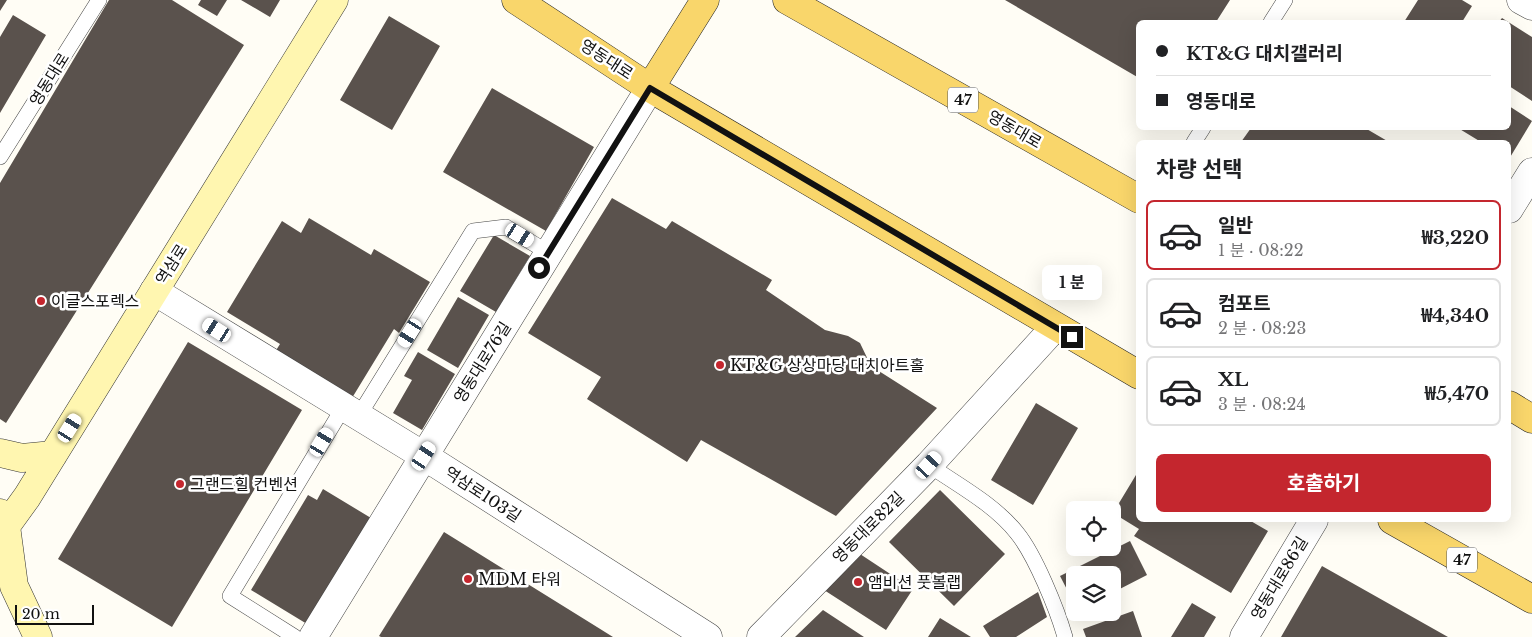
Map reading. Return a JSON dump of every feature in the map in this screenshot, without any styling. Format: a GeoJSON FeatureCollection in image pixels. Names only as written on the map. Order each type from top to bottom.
{"type":"FeatureCollection","features":[{"type":"Feature","properties":{"kind":"main road","name":"영동대로"},"geometry":{"type":"LineString","coordinates":[[516,0],[650,88],[1136,373]]}},
{"type":"Feature","properties":{"kind":"main road"},"geometry":{"type":"LineString","coordinates":[[556,0],[563,30]]}},
{"type":"Feature","properties":{"kind":"main road"},"geometry":{"type":"LineString","coordinates":[[650,88],[705,0]]}},
{"type":"Feature","properties":{"kind":"main road","name":"영동대로"},"geometry":{"type":"LineString","coordinates":[[787,0],[1136,197]]}},
{"type":"Feature","properties":{"kind":"main road"},"geometry":{"type":"LineString","coordinates":[[1511,406],[1532,419]]}},
{"type":"Feature","properties":{"kind":"main road","name":"47"},"geometry":{"type":"LineString","coordinates":[[1396,522],[1532,599]]}},
{"type":"Feature","properties":{"kind":"street","name":"역삼로"},"geometry":{"type":"LineString","coordinates":[[3,519],[53,455],[334,0]]}},
{"type":"Feature","properties":{"kind":"street"},"geometry":{"type":"LineString","coordinates":[[1521,0],[1532,6]]}},
{"type":"Feature","properties":{"kind":"street","name":"영동대로76길"},"geometry":{"type":"LineString","coordinates":[[313,637],[650,88]]}},
{"type":"Feature","properties":{"kind":"street"},"geometry":{"type":"LineString","coordinates":[[1511,206],[1532,172]]}},
{"type":"Feature","properties":{"kind":"street","name":"역삼로103길"},"geometry":{"type":"LineString","coordinates":[[154,291],[424,456],[708,637]]}},
{"type":"Feature","properties":{"kind":"street","name":"영동대로82길"},"geometry":{"type":"LineString","coordinates":[[761,637],[929,465],[1055,327]]}},
{"type":"Feature","properties":{"kind":"street"},"geometry":{"type":"LineString","coordinates":[[0,453],[22,458],[53,455]]}},
{"type":"Feature","properties":{"kind":"street"},"geometry":{"type":"LineString","coordinates":[[3,519],[14,586],[38,637]]}},
{"type":"Feature","properties":{"kind":"street","name":"영동대로86길"},"geometry":{"type":"LineString","coordinates":[[1244,637],[1313,522]]}},
{"type":"Feature","properties":{"kind":"lane","name":"영동대로"},"geometry":{"type":"LineString","coordinates":[[0,157],[99,0]]}},
{"type":"Feature","properties":{"kind":"lane"},"geometry":{"type":"LineString","coordinates":[[1272,20],[1285,0]]}},
{"type":"Feature","properties":{"kind":"lane"},"geometry":{"type":"LineString","coordinates":[[295,637],[230,596],[350,412],[473,231],[506,227],[549,253]]}},
{"type":"Feature","properties":{"kind":"lane"},"geometry":{"type":"LineString","coordinates":[[929,465],[991,507],[1017,533],[1034,562],[1064,637]]}},
{"type":"Feature","properties":{"kind":"building"},"geometry":{"type":"Polygon","coordinates":[[[0,0],[7,0],[0,11],[0,0]]]}},
{"type":"Feature","properties":{"kind":"building","name":"이글스포렉스"},"geometry":{"type":"Polygon","coordinates":[[[109,0],[172,0],[244,45],[6,423],[0,419],[0,183],[109,0]]]}},
{"type":"Feature","properties":{"kind":"building"},"geometry":{"type":"Polygon","coordinates":[[[201,0],[227,0],[217,16],[198,5],[201,0]]]}},
{"type":"Feature","properties":{"kind":"building"},"geometry":{"type":"Polygon","coordinates":[[[241,0],[280,0],[270,17],[241,0]]]}},
{"type":"Feature","properties":{"kind":"building"},"geometry":{"type":"Polygon","coordinates":[[[1005,0],[1230,0],[1217,20],[1136,20],[1136,76],[1005,0]]]}},
{"type":"Feature","properties":{"kind":"building"},"geometry":{"type":"Polygon","coordinates":[[[1418,0],[1462,0],[1472,6],[1463,20],[1405,20],[1418,0]]]}},
{"type":"Feature","properties":{"kind":"building"},"geometry":{"type":"Polygon","coordinates":[[[13,15],[46,35],[0,113],[0,37],[13,15]]]}},
{"type":"Feature","properties":{"kind":"building"},"geometry":{"type":"Polygon","coordinates":[[[389,16],[440,46],[392,130],[340,100],[389,16]]]}},
{"type":"Feature","properties":{"kind":"building"},"geometry":{"type":"Polygon","coordinates":[[[1511,23],[1532,37],[1532,101],[1511,87],[1511,23]]]}},
{"type":"Feature","properties":{"kind":"building"},"geometry":{"type":"Polygon","coordinates":[[[492,88],[594,147],[546,231],[443,172],[492,88]]]}},
{"type":"Feature","properties":{"kind":"building"},"geometry":{"type":"Polygon","coordinates":[[[1511,107],[1532,121],[1511,156],[1511,140],[1478,140],[1461,130],[1511,130],[1511,107]]]}},
{"type":"Feature","properties":{"kind":"building"},"geometry":{"type":"Polygon","coordinates":[[[1250,130],[1368,130],[1386,140],[1242,140],[1250,130]]]}},
{"type":"Feature","properties":{"kind":"building"},"geometry":{"type":"Polygon","coordinates":[[[612,198],[666,229],[672,221],[772,280],[766,290],[825,330],[848,336],[860,343],[871,366],[937,408],[836,516],[701,440],[687,462],[587,399],[601,377],[528,333],[612,198]]]}},
{"type":"Feature","properties":{"kind":"building"},"geometry":{"type":"Polygon","coordinates":[[[309,218],[371,255],[374,249],[430,282],[399,333],[394,329],[352,398],[275,352],[280,344],[227,312],[282,221],[301,233],[309,218]]]}},
{"type":"Feature","properties":{"kind":"building"},"geometry":{"type":"Polygon","coordinates":[[[494,235],[530,256],[496,312],[460,291],[494,235]]]}},
{"type":"Feature","properties":{"kind":"building"},"geometry":{"type":"Polygon","coordinates":[[[458,297],[489,315],[458,368],[427,350],[458,297]]]}},
{"type":"Feature","properties":{"kind":"building","name":"그랜드힐 컨벤션"},"geometry":{"type":"Polygon","coordinates":[[[188,342],[302,410],[172,627],[58,559],[188,342]]]}},
{"type":"Feature","properties":{"kind":"building"},"geometry":{"type":"Polygon","coordinates":[[[418,352],[455,374],[422,430],[393,413],[412,380],[404,376],[418,352]]]}},
{"type":"Feature","properties":{"kind":"building"},"geometry":{"type":"Polygon","coordinates":[[[1036,403],[1078,428],[1033,505],[991,480],[1036,403]]]}},
{"type":"Feature","properties":{"kind":"building"},"geometry":{"type":"Polygon","coordinates":[[[1136,475],[1136,522],[1252,522],[1268,531],[1231,593],[1134,536],[1139,529],[1121,518],[1120,501],[1136,475]]]}},
{"type":"Feature","properties":{"kind":"building"},"geometry":{"type":"Polygon","coordinates":[[[323,489],[371,518],[307,624],[251,590],[308,495],[317,500],[323,489]]]}},
{"type":"Feature","properties":{"kind":"building"},"geometry":{"type":"Polygon","coordinates":[[[940,490],[1005,554],[954,606],[889,542],[940,490]]]}},
{"type":"Feature","properties":{"kind":"building","name":"MDM 타워"},"geometry":{"type":"Polygon","coordinates":[[[444,532],[613,637],[379,636],[444,532]]]}},
{"type":"Feature","properties":{"kind":"building"},"geometry":{"type":"Polygon","coordinates":[[[1130,541],[1147,575],[1121,588],[1121,566],[1080,566],[1100,556],[1121,556],[1121,546],[1130,541]]]}},
{"type":"Feature","properties":{"kind":"building"},"geometry":{"type":"Polygon","coordinates":[[[860,554],[913,589],[886,630],[824,590],[860,554]]]}},
{"type":"Feature","properties":{"kind":"building"},"geometry":{"type":"Polygon","coordinates":[[[1322,566],[1448,637],[1281,637],[1322,566]]]}},
{"type":"Feature","properties":{"kind":"building"},"geometry":{"type":"Polygon","coordinates":[[[1066,573],[1066,588],[1060,576],[1066,573]]]}},
{"type":"Feature","properties":{"kind":"building"},"geometry":{"type":"Polygon","coordinates":[[[1038,592],[1047,617],[1016,637],[990,637],[983,626],[1038,592]]]}},
{"type":"Feature","properties":{"kind":"building"},"geometry":{"type":"Polygon","coordinates":[[[1192,603],[1216,617],[1204,637],[1171,637],[1192,603]]]}},
{"type":"Feature","properties":{"kind":"building"},"geometry":{"type":"Polygon","coordinates":[[[823,610],[864,637],[795,637],[823,610]]]}},
{"type":"Feature","properties":{"kind":"building"},"geometry":{"type":"Polygon","coordinates":[[[1133,611],[1142,637],[1086,637],[1083,629],[1105,621],[1121,621],[1121,615],[1133,611]]]}},
{"type":"Feature","properties":{"kind":"building"},"geometry":{"type":"Polygon","coordinates":[[[940,618],[971,637],[928,637],[940,618]]]}},
{"type":"Feature","properties":{"kind":"place","name":"이글스포렉스"},"geometry":{"type":"Point","coordinates":[41,301]}},
{"type":"Feature","properties":{"kind":"place","name":"KT&G 상상마당 대치아트홀"},"geometry":{"type":"Point","coordinates":[720,365]}},
{"type":"Feature","properties":{"kind":"place","name":"그랜드힐 컨벤션"},"geometry":{"type":"Point","coordinates":[180,484]}},
{"type":"Feature","properties":{"kind":"place","name":"MDM 타워"},"geometry":{"type":"Point","coordinates":[468,579]}},
{"type":"Feature","properties":{"kind":"place","name":"앰비션 풋볼랩"},"geometry":{"type":"Point","coordinates":[858,582]}},
{"type":"Feature","properties":{"kind":"route"},"geometry":{"type":"LineString","coordinates":[[539,268],[650,88],[1072,337]]}}]}
